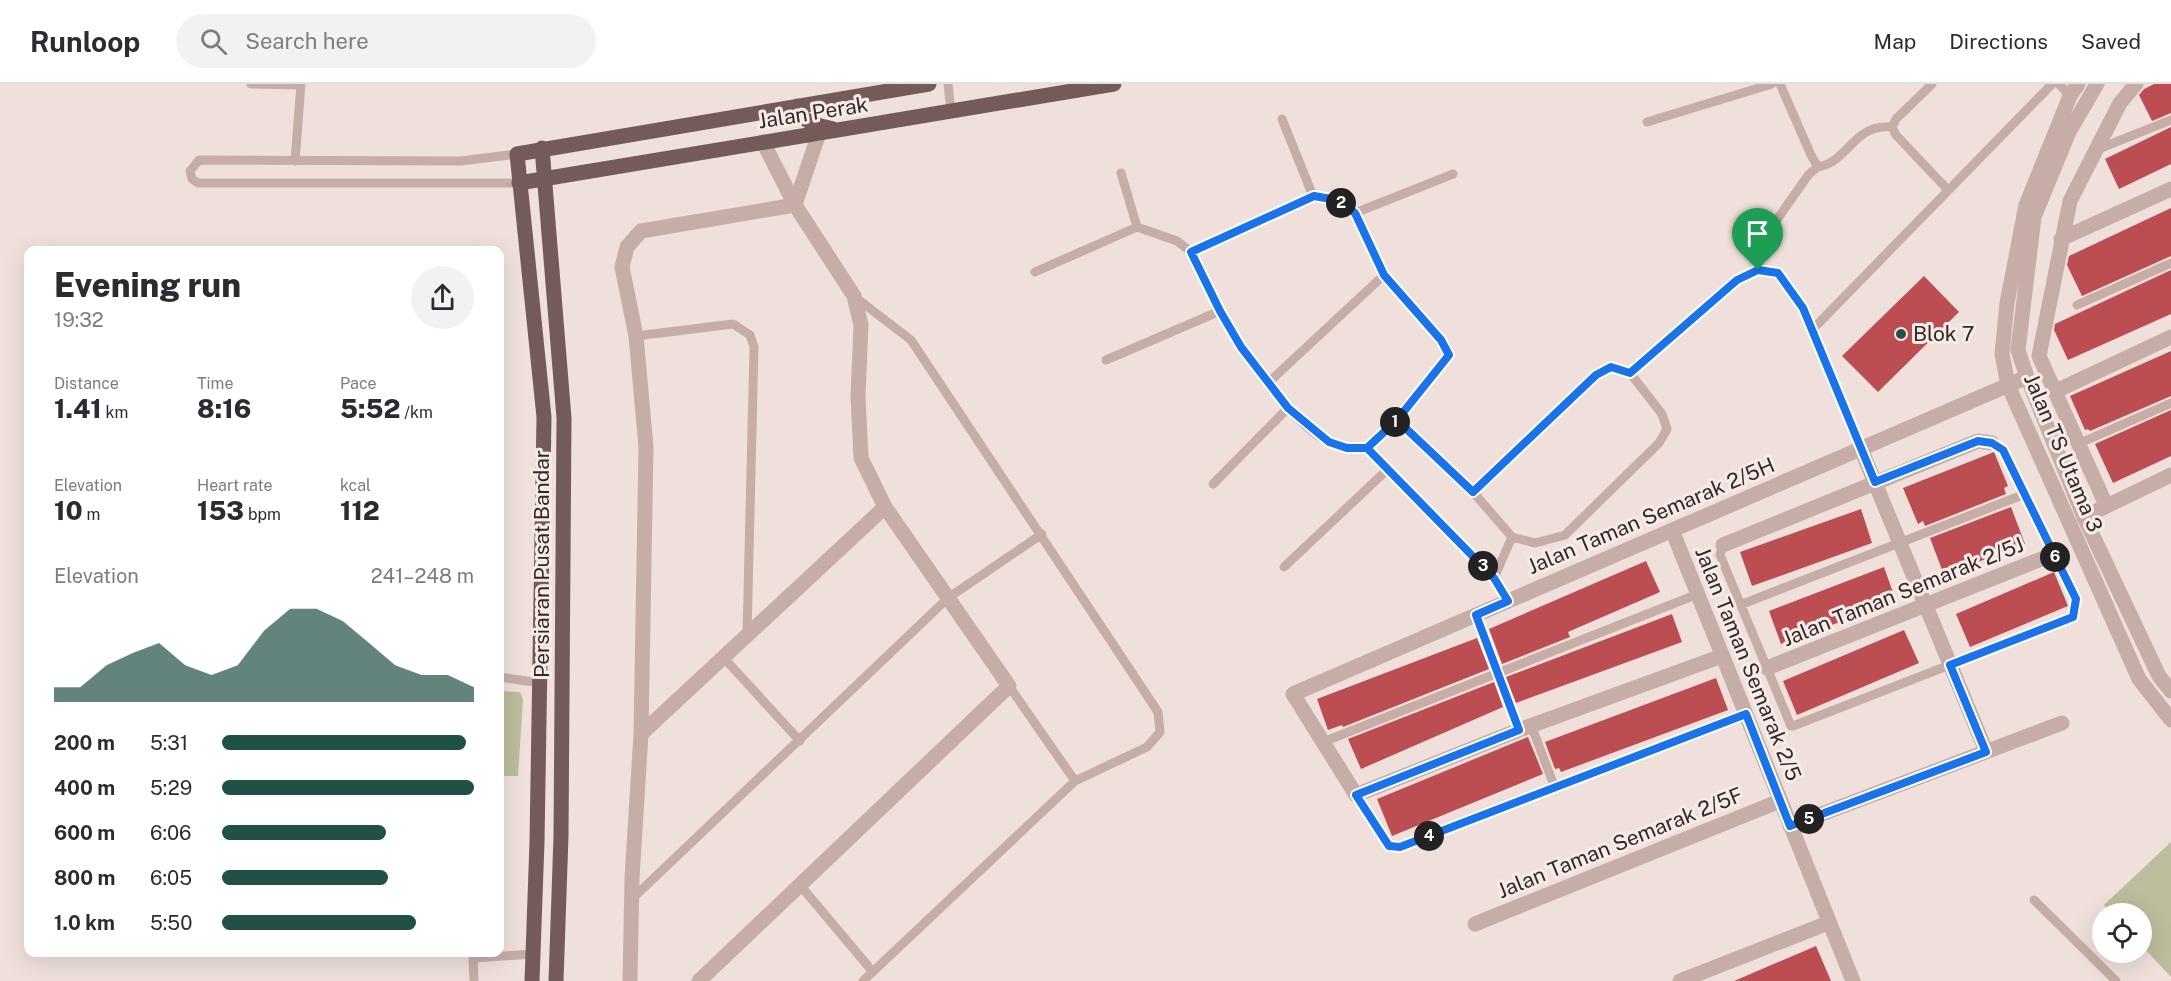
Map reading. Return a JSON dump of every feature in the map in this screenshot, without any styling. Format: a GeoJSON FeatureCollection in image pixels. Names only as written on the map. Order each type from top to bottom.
{"type":"FeatureCollection","features":[{"type":"Feature","properties":{"kind":"main road","name":"Jalan Perak"},"geometry":{"type":"LineString","coordinates":[[517,154],[929,84]]}},
{"type":"Feature","properties":{"kind":"main road","name":"Jalan Perak"},"geometry":{"type":"LineString","coordinates":[[519,183],[1114,84]]}},
{"type":"Feature","properties":{"kind":"main road"},"geometry":{"type":"LineString","coordinates":[[796,106],[801,117],[807,121],[839,130]]}},
{"type":"Feature","properties":{"kind":"main road","name":"Persiaran Pusat Bandar"},"geometry":{"type":"LineString","coordinates":[[542,148],[564,418],[561,836],[556,981]]}},
{"type":"Feature","properties":{"kind":"main road","name":"Persiaran Pusat Bandar"},"geometry":{"type":"LineString","coordinates":[[517,154],[544,417],[532,981]]}},
{"type":"Feature","properties":{"kind":"street","name":"Jalan TS Utama 3"},"geometry":{"type":"LineString","coordinates":[[2097,84],[2070,132],[2034,217],[2018,350],[2026,378],[2084,517],[2159,676],[2171,691]]}},
{"type":"Feature","properties":{"kind":"street"},"geometry":{"type":"LineString","coordinates":[[2106,505],[2039,356],[2070,201],[2120,103],[2136,84]]}},
{"type":"Feature","properties":{"kind":"street","name":"Jalan TS Utama 3"},"geometry":{"type":"LineString","coordinates":[[2074,90],[2026,205],[2007,303],[2002,354],[2008,385],[2139,679],[2171,720]]}},
{"type":"Feature","properties":{"kind":"street"},"geometry":{"type":"LineString","coordinates":[[795,205],[819,133]]}},
{"type":"Feature","properties":{"kind":"street"},"geometry":{"type":"LineString","coordinates":[[699,981],[1009,686],[885,507],[861,458],[858,396],[861,325],[854,296],[795,205],[762,142]]}},
{"type":"Feature","properties":{"kind":"street"},"geometry":{"type":"LineString","coordinates":[[2061,239],[2171,189]]}},
{"type":"Feature","properties":{"kind":"street"},"geometry":{"type":"LineString","coordinates":[[630,981],[641,734],[646,447],[636,336],[622,267],[627,247],[641,231],[795,205]]}},
{"type":"Feature","properties":{"kind":"street"},"geometry":{"type":"LineString","coordinates":[[2056,391],[2171,337]]}},
{"type":"Feature","properties":{"kind":"street","name":"Jalan Taman Semarak 2/5H"},"geometry":{"type":"LineString","coordinates":[[1323,742],[1293,694],[2026,378]]}},
{"type":"Feature","properties":{"kind":"street"},"geometry":{"type":"LineString","coordinates":[[1723,545],[1978,441],[1992,443]]}},
{"type":"Feature","properties":{"kind":"street"},"geometry":{"type":"LineString","coordinates":[[1861,449],[1986,752]]}},
{"type":"Feature","properties":{"kind":"street"},"geometry":{"type":"LineString","coordinates":[[2084,517],[2171,475]]}},
{"type":"Feature","properties":{"kind":"street"},"geometry":{"type":"LineString","coordinates":[[641,734],[885,507]]}},
{"type":"Feature","properties":{"kind":"street","name":"Jalan Taman Semarak 2/5"},"geometry":{"type":"LineString","coordinates":[[1672,530],[1853,981]]}},
{"type":"Feature","properties":{"kind":"street","name":"Jalan Taman Semarak 2/5J"},"geometry":{"type":"LineString","coordinates":[[1767,668],[2054,554]]}},
{"type":"Feature","properties":{"kind":"street"},"geometry":{"type":"LineString","coordinates":[[1323,742],[1356,795],[1525,727],[1722,656]]}},
{"type":"Feature","properties":{"kind":"street"},"geometry":{"type":"LineString","coordinates":[[1790,826],[2062,723]]}},
{"type":"Feature","properties":{"kind":"street","name":"Jalan Taman Semarak 2/5F"},"geometry":{"type":"LineString","coordinates":[[1476,924],[1780,801]]}},
{"type":"Feature","properties":{"kind":"street"},"geometry":{"type":"LineString","coordinates":[[1680,981],[1828,923]]}},
{"type":"Feature","properties":{"kind":"lane"},"geometry":{"type":"LineString","coordinates":[[251,84],[301,85],[295,161]]}},
{"type":"Feature","properties":{"kind":"lane"},"geometry":{"type":"LineString","coordinates":[[948,84],[951,111]]}},
{"type":"Feature","properties":{"kind":"lane"},"geometry":{"type":"LineString","coordinates":[[1647,122],[1772,84]]}},
{"type":"Feature","properties":{"kind":"lane"},"geometry":{"type":"LineString","coordinates":[[1780,84],[1810,155],[1818,167]]}},
{"type":"Feature","properties":{"kind":"lane"},"geometry":{"type":"LineString","coordinates":[[1892,127],[1896,119],[1932,84]]}},
{"type":"Feature","properties":{"kind":"lane"},"geometry":{"type":"LineString","coordinates":[[1811,331],[2052,84]]}},
{"type":"Feature","properties":{"kind":"lane"},"geometry":{"type":"LineString","coordinates":[[2059,84],[2074,90]]}},
{"type":"Feature","properties":{"kind":"lane"},"geometry":{"type":"LineString","coordinates":[[1282,119],[1314,196]]}},
{"type":"Feature","properties":{"kind":"lane"},"geometry":{"type":"LineString","coordinates":[[2096,150],[2171,120]]}},
{"type":"Feature","properties":{"kind":"lane"},"geometry":{"type":"LineString","coordinates":[[1758,270],[1762,242],[1809,174],[1818,167],[1833,161],[1869,129],[1892,127]]}},
{"type":"Feature","properties":{"kind":"lane"},"geometry":{"type":"LineString","coordinates":[[1892,127],[1896,135],[1948,190]]}},
{"type":"Feature","properties":{"kind":"lane"},"geometry":{"type":"LineString","coordinates":[[517,154],[461,161],[199,160],[190,171],[192,178],[198,183],[519,183]]}},
{"type":"Feature","properties":{"kind":"lane"},"geometry":{"type":"LineString","coordinates":[[1121,173],[1137,227]]}},
{"type":"Feature","properties":{"kind":"lane"},"geometry":{"type":"LineString","coordinates":[[1355,213],[1453,174]]}},
{"type":"Feature","properties":{"kind":"lane"},"geometry":{"type":"LineString","coordinates":[[1035,272],[1137,227],[1177,241],[1191,252],[1220,311],[1241,347],[1288,408],[1329,442],[1347,448],[1367,448],[1397,420],[1449,355],[1441,340],[1384,275],[1355,213],[1337,200],[1314,196],[1191,252]]}},
{"type":"Feature","properties":{"kind":"lane"},"geometry":{"type":"LineString","coordinates":[[2078,306],[2171,262]]}},
{"type":"Feature","properties":{"kind":"lane"},"geometry":{"type":"LineString","coordinates":[[1630,373],[1737,280],[1758,270],[1778,273],[1803,308],[1861,449]]}},
{"type":"Feature","properties":{"kind":"lane"},"geometry":{"type":"LineString","coordinates":[[1269,382],[1384,275]]}},
{"type":"Feature","properties":{"kind":"lane"},"geometry":{"type":"LineString","coordinates":[[854,296],[911,340],[1042,534],[1158,712],[1160,732],[1147,747],[1075,781],[863,981]]}},
{"type":"Feature","properties":{"kind":"lane"},"geometry":{"type":"LineString","coordinates":[[1106,360],[1220,311]]}},
{"type":"Feature","properties":{"kind":"lane"},"geometry":{"type":"LineString","coordinates":[[636,336],[733,324],[750,335],[754,347],[747,635]]}},
{"type":"Feature","properties":{"kind":"lane"},"geometry":{"type":"LineString","coordinates":[[1397,420],[1473,492],[1512,537],[1535,543],[1564,535],[1659,443],[1667,429],[1662,414],[1630,373],[1611,367],[1596,375],[1473,492]]}},
{"type":"Feature","properties":{"kind":"lane"},"geometry":{"type":"LineString","coordinates":[[2078,444],[2171,403]]}},
{"type":"Feature","properties":{"kind":"lane"},"geometry":{"type":"LineString","coordinates":[[1213,484],[1288,408]]}},
{"type":"Feature","properties":{"kind":"lane"},"geometry":{"type":"LineString","coordinates":[[1723,545],[1720,555],[1791,726],[1793,726],[2073,617],[2076,599],[2003,450],[1992,443]]}},
{"type":"Feature","properties":{"kind":"lane"},"geometry":{"type":"LineString","coordinates":[[1367,448],[1494,578],[1508,601]]}},
{"type":"Feature","properties":{"kind":"lane"},"geometry":{"type":"LineString","coordinates":[[1284,567],[1388,469]]}},
{"type":"Feature","properties":{"kind":"lane"},"geometry":{"type":"LineString","coordinates":[[1740,605],[2025,494]]}},
{"type":"Feature","properties":{"kind":"lane"},"geometry":{"type":"LineString","coordinates":[[632,899],[948,598],[1042,534]]}},
{"type":"Feature","properties":{"kind":"lane"},"geometry":{"type":"LineString","coordinates":[[1494,578],[1512,537]]}},
{"type":"Feature","properties":{"kind":"lane"},"geometry":{"type":"LineString","coordinates":[[1323,742],[1497,671],[1698,594]]}},
{"type":"Feature","properties":{"kind":"lane"},"geometry":{"type":"LineString","coordinates":[[1476,615],[1497,671],[1555,788]]}},
{"type":"Feature","properties":{"kind":"lane"},"geometry":{"type":"LineString","coordinates":[[723,657],[800,741]]}},
{"type":"Feature","properties":{"kind":"lane"},"geometry":{"type":"LineString","coordinates":[[504,678],[540,683]]}},
{"type":"Feature","properties":{"kind":"lane"},"geometry":{"type":"LineString","coordinates":[[1009,686],[1075,781]]}},
{"type":"Feature","properties":{"kind":"lane"},"geometry":{"type":"LineString","coordinates":[[1356,795],[1389,846],[1395,848],[1746,714]]}},
{"type":"Feature","properties":{"kind":"lane"},"geometry":{"type":"LineString","coordinates":[[800,885],[873,972]]}},
{"type":"Feature","properties":{"kind":"lane"},"geometry":{"type":"LineString","coordinates":[[2034,900],[2116,981]]}},
{"type":"Feature","properties":{"kind":"lane"},"geometry":{"type":"LineString","coordinates":[[504,954],[533,954]]}},
{"type":"Feature","properties":{"kind":"lane"},"geometry":{"type":"LineString","coordinates":[[473,957],[474,981]]}},
{"type":"Feature","properties":{"kind":"green space"},"geometry":{"type":"Polygon","coordinates":[[[504,691],[520,692],[523,699],[518,776],[504,776],[504,691]]]}},
{"type":"Feature","properties":{"kind":"green space"},"geometry":{"type":"Polygon","coordinates":[[[2171,842],[2171,977],[2152,957],[2152,903],[2106,903],[2171,842]]]}},
{"type":"Feature","properties":{"kind":"building"},"geometry":{"type":"Polygon","coordinates":[[[2154,84],[2171,84],[2171,113],[2152,121],[2139,95],[2144,89],[2154,84]]]}},
{"type":"Feature","properties":{"kind":"building"},"geometry":{"type":"Polygon","coordinates":[[[2171,127],[2171,164],[2119,189],[2105,159],[2171,127]]]}},
{"type":"Feature","properties":{"kind":"building"},"geometry":{"type":"Polygon","coordinates":[[[2171,208],[2171,256],[2082,296],[2067,265],[2069,256],[2171,208]]]}},
{"type":"Feature","properties":{"kind":"building"},"geometry":{"type":"Polygon","coordinates":[[[2171,270],[2171,314],[2068,360],[2054,330],[2055,324],[2171,270]]]}},
{"type":"Feature","properties":{"kind":"building","name":"Blok 7"},"geometry":{"type":"Polygon","coordinates":[[[1924,276],[1959,312],[1878,392],[1842,356],[1924,276]]]}},
{"type":"Feature","properties":{"kind":"building"},"geometry":{"type":"Polygon","coordinates":[[[2171,351],[2171,396],[2090,431],[2085,430],[2070,396],[2171,351]]]}},
{"type":"Feature","properties":{"kind":"building"},"geometry":{"type":"Polygon","coordinates":[[[2171,410],[2171,456],[2113,483],[2095,444],[2171,410]]]}},
{"type":"Feature","properties":{"kind":"building"},"geometry":{"type":"Polygon","coordinates":[[[1994,452],[2008,486],[2004,488],[2006,494],[1925,526],[1923,521],[1918,524],[1903,488],[1994,452]]]}},
{"type":"Feature","properties":{"kind":"building"},"geometry":{"type":"Polygon","coordinates":[[[2011,507],[2025,544],[1944,575],[1930,538],[2011,507]]]}},
{"type":"Feature","properties":{"kind":"building"},"geometry":{"type":"Polygon","coordinates":[[[1861,509],[1872,543],[1752,586],[1740,552],[1861,509]]]}},
{"type":"Feature","properties":{"kind":"building"},"geometry":{"type":"Polygon","coordinates":[[[1646,561],[1660,592],[1568,632],[1570,637],[1502,664],[1489,629],[1646,561]]]}},
{"type":"Feature","properties":{"kind":"building"},"geometry":{"type":"Polygon","coordinates":[[[1884,567],[1896,601],[1781,644],[1769,611],[1884,567]]]}},
{"type":"Feature","properties":{"kind":"building"},"geometry":{"type":"Polygon","coordinates":[[[2054,572],[2068,606],[1970,647],[1956,614],[2054,572]]]}},
{"type":"Feature","properties":{"kind":"building"},"geometry":{"type":"Polygon","coordinates":[[[1672,614],[1682,642],[1516,703],[1506,677],[1672,614]]]}},
{"type":"Feature","properties":{"kind":"building"},"geometry":{"type":"Polygon","coordinates":[[[1904,630],[1919,663],[1797,715],[1783,681],[1904,630]]]}},
{"type":"Feature","properties":{"kind":"building"},"geometry":{"type":"Polygon","coordinates":[[[1477,638],[1489,669],[1343,727],[1342,725],[1328,730],[1317,699],[1477,638]]]}},
{"type":"Feature","properties":{"kind":"building"},"geometry":{"type":"Polygon","coordinates":[[[1716,678],[1728,710],[1561,772],[1559,768],[1555,769],[1545,742],[1716,678]]]}},
{"type":"Feature","properties":{"kind":"building"},"geometry":{"type":"Polygon","coordinates":[[[1494,682],[1503,707],[1361,769],[1348,739],[1494,682]]]}},
{"type":"Feature","properties":{"kind":"building"},"geometry":{"type":"Polygon","coordinates":[[[1528,737],[1543,774],[1392,836],[1377,799],[1528,737]]]}},
{"type":"Feature","properties":{"kind":"building"},"geometry":{"type":"Polygon","coordinates":[[[1816,946],[1831,981],[1734,981],[1816,946]]]}},
{"type":"Feature","properties":{"kind":"place","name":"Blok 7"},"geometry":{"type":"Point","coordinates":[1901,334]}},
{"type":"Feature","properties":{"kind":"route"},"geometry":{"type":"LineString","coordinates":[[1758,270],[1737,280],[1630,373],[1611,367],[1596,375],[1473,492],[1397,420],[1367,448],[1347,448],[1329,442],[1302,421],[1288,408],[1241,347],[1220,311],[1191,252],[1314,196],[1337,200],[1355,213],[1384,275],[1441,340],[1449,355],[1441,368],[1397,420],[1367,448],[1494,578],[1508,601],[1476,615],[1519,730],[1356,795],[1389,846],[1400,847],[1746,714],[1790,826],[1986,752],[1950,665],[2073,617],[2076,599],[2003,450],[1992,443],[1978,441],[1875,482],[1803,308],[1778,273],[1758,270]]}}]}
